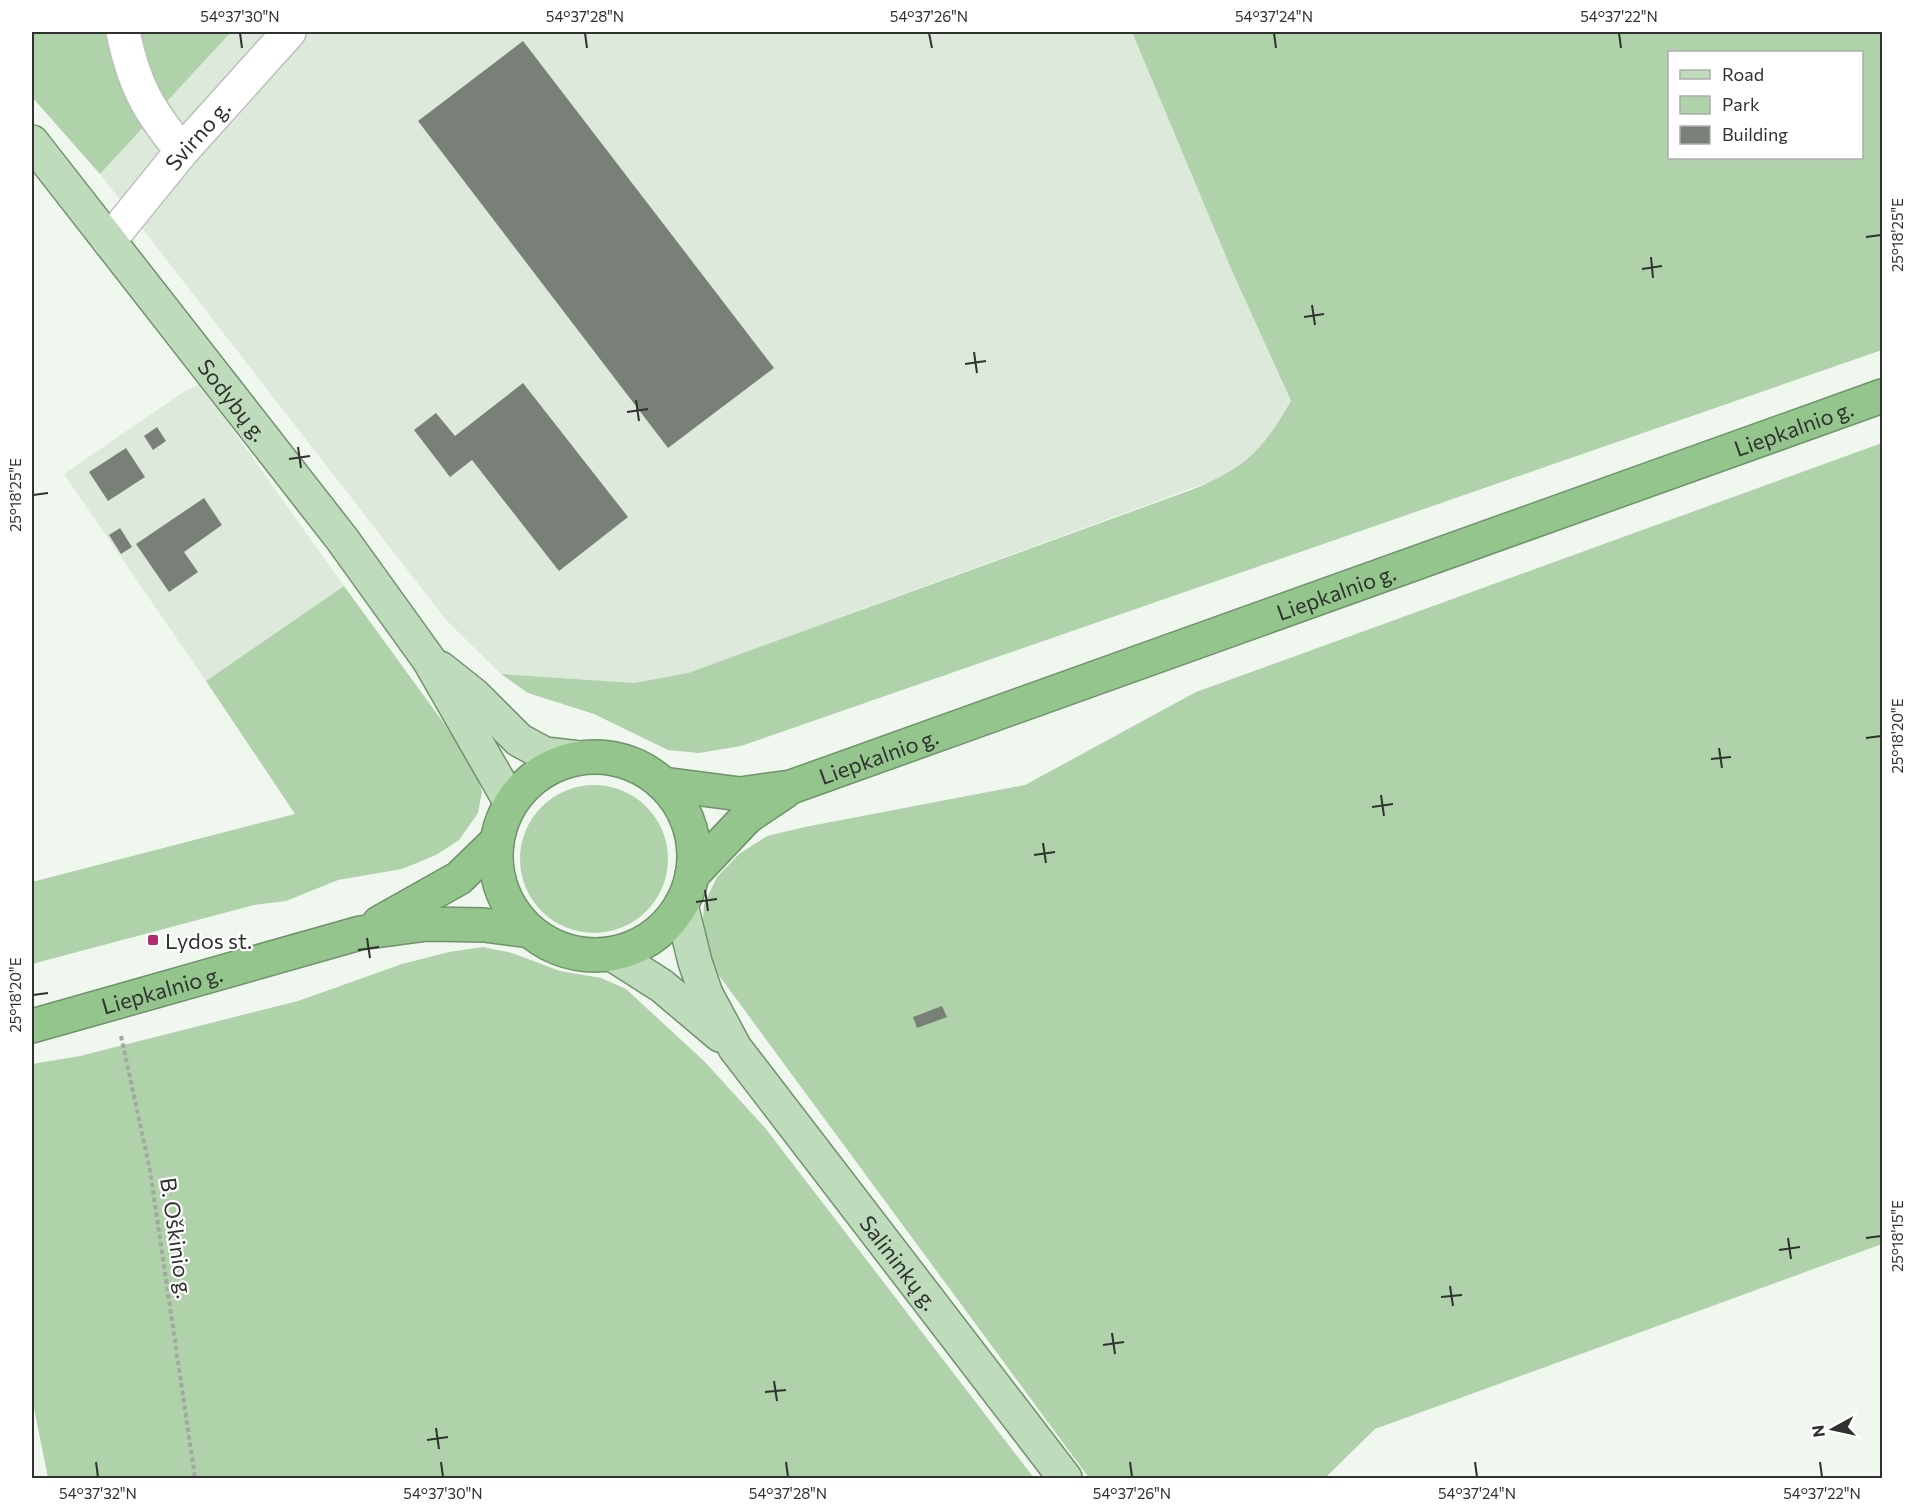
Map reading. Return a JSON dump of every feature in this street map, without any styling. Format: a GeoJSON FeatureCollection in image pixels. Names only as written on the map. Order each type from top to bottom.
{"type":"FeatureCollection","features":[{"type":"Feature","properties":{"kind":"highway","name":"Liepkalnio g."},"geometry":{"type":"LineString","coordinates":[[791,787],[1882,396]]}},
{"type":"Feature","properties":{"kind":"highway"},"geometry":{"type":"LineString","coordinates":[[687,890],[694,850],[690,826],[679,803],[663,784],[645,770],[624,762],[602,757],[579,758],[553,766],[530,782],[511,803],[502,821],[497,841],[497,866],[502,890],[514,912],[530,931],[568,952],[590,955],[612,954],[633,948],[652,937],[668,923],[687,890],[747,817],[791,787]]}},
{"type":"Feature","properties":{"kind":"highway"},"geometry":{"type":"LineString","coordinates":[[663,784],[703,792],[740,794],[791,787]]}},
{"type":"Feature","properties":{"kind":"highway"},"geometry":{"type":"LineString","coordinates":[[360,933],[459,878],[497,841]]}},
{"type":"Feature","properties":{"kind":"highway"},"geometry":{"type":"LineString","coordinates":[[360,933],[427,924],[484,925],[530,931]]}},
{"type":"Feature","properties":{"kind":"highway","name":"Liepkalnio g."},"geometry":{"type":"LineString","coordinates":[[32,1026],[115,1005],[360,933]]}},
{"type":"Feature","properties":{"kind":"main road","name":"Sodybų g."},"geometry":{"type":"LineString","coordinates":[[32,142],[342,539],[429,660],[511,803]]}},
{"type":"Feature","properties":{"kind":"main road","name":"Sodybų g."},"geometry":{"type":"LineString","coordinates":[[429,660],[474,695],[519,740],[545,754],[579,758]]}},
{"type":"Feature","properties":{"kind":"main road","name":"Salininkų g."},"geometry":{"type":"LineString","coordinates":[[687,890],[693,954],[706,994],[735,1048],[1065,1479]]}},
{"type":"Feature","properties":{"kind":"main road","name":"Salininkų g."},"geometry":{"type":"LineString","coordinates":[[612,954],[662,986],[735,1048]]}},
{"type":"Feature","properties":{"kind":"street"},"geometry":{"type":"LineString","coordinates":[[123,32],[138,87],[154,118],[182,151]]}},
{"type":"Feature","properties":{"kind":"street","name":"Svirno g."},"geometry":{"type":"LineString","coordinates":[[109,241],[182,151],[289,32]]}},
{"type":"Feature","properties":{"kind":"path","name":"B. Oškinio g."},"geometry":{"type":"LineString","coordinates":[[115,1005],[150,1170],[195,1479]]}},
{"type":"Feature","properties":{"kind":"shaded area"},"geometry":{"type":"Polygon","coordinates":[[[231,32],[1132,32],[1232,271],[1291,402],[1263,445],[1228,475],[688,673],[634,683],[501,674],[447,621],[100,174],[231,32]]]}},
{"type":"Feature","properties":{"kind":"shaded area"},"geometry":{"type":"Polygon","coordinates":[[[200,384],[344,586],[206,681],[64,474],[182,393],[200,384]]]}},
{"type":"Feature","properties":{"kind":"green space"},"geometry":{"type":"Polygon","coordinates":[[[32,32],[231,32],[100,174],[32,97],[32,32]]]}},
{"type":"Feature","properties":{"kind":"green space"},"geometry":{"type":"Polygon","coordinates":[[[1132,32],[1882,32],[1882,350],[741,746],[699,753],[668,750],[594,714],[528,693],[501,674],[634,683],[688,673],[1210,482],[1239,465],[1261,445],[1291,401],[1232,271],[1132,32]]]}},
{"type":"Feature","properties":{"kind":"green space"},"geometry":{"type":"Polygon","coordinates":[[[1882,443],[1882,1244],[1375,1429],[1325,1478],[1089,1478],[712,966],[702,935],[704,904],[717,877],[739,854],[767,836],[1025,785],[1196,692],[1882,443]]]}},
{"type":"Feature","properties":{"kind":"green space"},"geometry":{"type":"Polygon","coordinates":[[[344,586],[475,766],[482,792],[478,813],[459,840],[436,855],[402,869],[338,880],[286,901],[254,905],[32,964],[32,882],[295,814],[206,681],[344,586]]]}},
{"type":"Feature","properties":{"kind":"green space"},"geometry":{"type":"Polygon","coordinates":[[[594,785],[622,791],[646,807],[662,831],[668,859],[662,887],[646,911],[622,927],[594,933],[566,927],[542,911],[526,887],[520,859],[526,831],[542,807],[566,791],[594,785]]]}},
{"type":"Feature","properties":{"kind":"green space"},"geometry":{"type":"Polygon","coordinates":[[[483,947],[512,953],[560,971],[601,978],[626,989],[705,1062],[766,1129],[1034,1478],[48,1478],[32,1398],[32,1064],[80,1056],[298,1001],[402,964],[449,952],[483,947]]]}},
{"type":"Feature","properties":{"kind":"building"},"geometry":{"type":"Polygon","coordinates":[[[523,41],[774,368],[668,448],[418,121],[523,41]]]}},
{"type":"Feature","properties":{"kind":"building"},"geometry":{"type":"Polygon","coordinates":[[[523,383],[628,517],[559,571],[472,460],[450,477],[414,430],[436,413],[455,436],[523,383]]]}},
{"type":"Feature","properties":{"kind":"building"},"geometry":{"type":"Polygon","coordinates":[[[157,427],[166,441],[153,450],[144,436],[157,427]]]}},
{"type":"Feature","properties":{"kind":"building"},"geometry":{"type":"Polygon","coordinates":[[[126,448],[145,477],[108,501],[89,472],[126,448]]]}},
{"type":"Feature","properties":{"kind":"building"},"geometry":{"type":"Polygon","coordinates":[[[204,498],[222,525],[184,552],[198,572],[169,592],[136,544],[204,498]]]}},
{"type":"Feature","properties":{"kind":"building"},"geometry":{"type":"Polygon","coordinates":[[[120,528],[132,547],[121,554],[109,535],[120,528]]]}},
{"type":"Feature","properties":{"kind":"building"},"geometry":{"type":"Polygon","coordinates":[[[942,1006],[947,1017],[917,1028],[913,1017],[942,1006]]]}},
{"type":"Feature","properties":{"kind":"place","name":"Lydos st."},"geometry":{"type":"Point","coordinates":[153,940]}}]}
